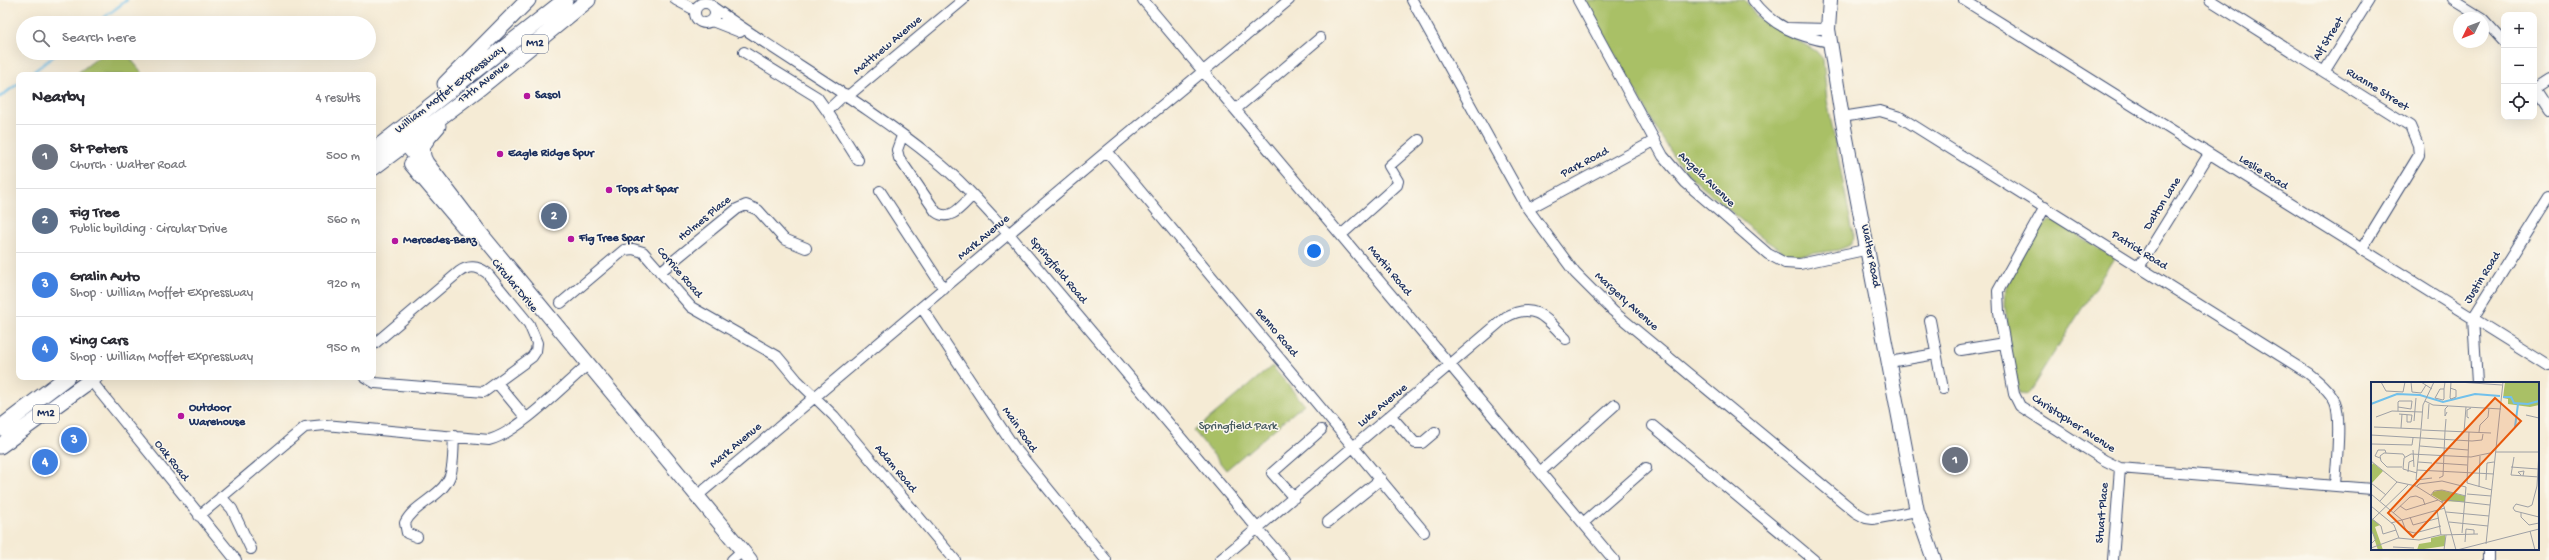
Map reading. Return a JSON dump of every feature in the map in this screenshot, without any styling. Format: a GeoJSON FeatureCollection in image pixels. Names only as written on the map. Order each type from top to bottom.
{"type":"FeatureCollection","features":[{"type":"Feature","properties":{"kind":"main road"},"geometry":{"type":"LineString","coordinates":[[431,105],[432,98],[436,93],[528,0]]}},
{"type":"Feature","properties":{"kind":"main road","name":"William Moffet Expressway"},"geometry":{"type":"LineString","coordinates":[[376,165],[431,105],[565,0]]}},
{"type":"Feature","properties":{"kind":"main road","name":"17th Avenue"},"geometry":{"type":"LineString","coordinates":[[397,141],[450,110],[588,0]]}},
{"type":"Feature","properties":{"kind":"main road"},"geometry":{"type":"LineString","coordinates":[[450,110],[425,142],[422,153],[426,163],[475,227]]}},
{"type":"Feature","properties":{"kind":"main road","name":"William Moffet Expressway"},"geometry":{"type":"LineString","coordinates":[[376,150],[397,141]]}},
{"type":"Feature","properties":{"kind":"main road","name":"M12"},"geometry":{"type":"LineString","coordinates":[[0,428],[63,380]]}},
{"type":"Feature","properties":{"kind":"main road","name":"M12"},"geometry":{"type":"LineString","coordinates":[[0,446],[88,380]]}},
{"type":"Feature","properties":{"kind":"street"},"geometry":{"type":"LineString","coordinates":[[676,0],[695,10]]}},
{"type":"Feature","properties":{"kind":"street","name":"Matthew Avenue"},"geometry":{"type":"LineString","coordinates":[[827,111],[963,0]]}},
{"type":"Feature","properties":{"kind":"street","name":"Martin Road"},"geometry":{"type":"LineString","coordinates":[[1143,0],[1614,560]]}},
{"type":"Feature","properties":{"kind":"street","name":"Mark Avenue"},"geometry":{"type":"LineString","coordinates":[[696,497],[814,396],[922,308],[1107,151],[1289,0]]}},
{"type":"Feature","properties":{"kind":"street","name":"Margery Avenue"},"geometry":{"type":"LineString","coordinates":[[1412,0],[1528,209],[1575,273],[1614,311],[1855,512],[1866,518],[1873,519],[1917,511]]}},
{"type":"Feature","properties":{"kind":"street","name":"Angela Avenue"},"geometry":{"type":"LineString","coordinates":[[1578,0],[1654,141],[1672,169],[1686,183],[1778,260],[1800,264],[1869,249]]}},
{"type":"Feature","properties":{"kind":"street"},"geometry":{"type":"LineString","coordinates":[[1753,0],[1764,14],[1787,28],[1829,36]]}},
{"type":"Feature","properties":{"kind":"street","name":"Walter Road"},"geometry":{"type":"LineString","coordinates":[[1830,0],[1829,36],[1842,117],[1869,249],[1917,511],[1934,560]]}},
{"type":"Feature","properties":{"kind":"street","name":"Leslie Road"},"geometry":{"type":"LineString","coordinates":[[1964,0],[1977,3],[2209,154],[2549,366]]}},
{"type":"Feature","properties":{"kind":"street","name":"Ruanne Street"},"geometry":{"type":"LineString","coordinates":[[2210,0],[2410,126],[2418,145],[2419,155],[2415,165],[2361,250]]}},
{"type":"Feature","properties":{"kind":"street","name":"Alf Street"},"geometry":{"type":"LineString","coordinates":[[2324,72],[2369,0]]}},
{"type":"Feature","properties":{"kind":"street"},"geometry":{"type":"LineString","coordinates":[[2453,0],[2472,12]]}},
{"type":"Feature","properties":{"kind":"street"},"geometry":{"type":"LineString","coordinates":[[699,4],[708,4],[715,15],[712,21],[706,23],[700,22],[695,17],[695,10],[699,4]]}},
{"type":"Feature","properties":{"kind":"street","name":"Springfield Road"},"geometry":{"type":"LineString","coordinates":[[708,4],[768,47],[847,95],[935,159],[973,195],[1009,234],[1284,560]]}},
{"type":"Feature","properties":{"kind":"street","name":"Springfield Road"},"geometry":{"type":"LineString","coordinates":[[712,21],[768,47]]}},
{"type":"Feature","properties":{"kind":"street"},"geometry":{"type":"LineString","coordinates":[[2489,26],[2501,39]]}},
{"type":"Feature","properties":{"kind":"street"},"geometry":{"type":"LineString","coordinates":[[1236,109],[1320,38]]}},
{"type":"Feature","properties":{"kind":"street"},"geometry":{"type":"LineString","coordinates":[[744,52],[816,97],[827,111],[858,160]]}},
{"type":"Feature","properties":{"kind":"street"},"geometry":{"type":"LineString","coordinates":[[2537,85],[2549,79]]}},
{"type":"Feature","properties":{"kind":"street"},"geometry":{"type":"LineString","coordinates":[[2537,92],[2549,110]]}},
{"type":"Feature","properties":{"kind":"street","name":"Patrick Road"},"geometry":{"type":"LineString","coordinates":[[1842,117],[1880,111],[1900,117],[2045,207],[2321,384],[2336,403],[2338,415],[2335,486]]}},
{"type":"Feature","properties":{"kind":"street"},"geometry":{"type":"LineString","coordinates":[[902,136],[897,150],[899,158],[936,212],[946,216],[952,215],[973,195]]}},
{"type":"Feature","properties":{"kind":"street"},"geometry":{"type":"LineString","coordinates":[[1341,235],[1397,186],[1398,182],[1389,166],[1419,140]]}},
{"type":"Feature","properties":{"kind":"street","name":"Circular Drive"},"geometry":{"type":"LineString","coordinates":[[397,141],[475,227],[696,497],[741,557]]}},
{"type":"Feature","properties":{"kind":"street","name":"Circular Drive"},"geometry":{"type":"LineString","coordinates":[[397,141],[583,369],[632,425],[641,429]]}},
{"type":"Feature","properties":{"kind":"street","name":"Park Road"},"geometry":{"type":"LineString","coordinates":[[1528,209],[1654,141]]}},
{"type":"Feature","properties":{"kind":"street","name":"Benno Road"},"geometry":{"type":"LineString","coordinates":[[1107,151],[1424,532]]}},
{"type":"Feature","properties":{"kind":"street","name":"Dalton Lane"},"geometry":{"type":"LineString","coordinates":[[2139,267],[2209,154]]}},
{"type":"Feature","properties":{"kind":"street"},"geometry":{"type":"LineString","coordinates":[[880,191],[944,289]]}},
{"type":"Feature","properties":{"kind":"street","name":"Justin Road"},"geometry":{"type":"LineString","coordinates":[[2477,382],[2473,318],[2549,197]]}},
{"type":"Feature","properties":{"kind":"street","name":"Holmes Place"},"geometry":{"type":"LineString","coordinates":[[660,272],[737,209],[746,205],[758,210],[784,239],[806,248]]}},
{"type":"Feature","properties":{"kind":"street","name":"Christopher Avenue"},"geometry":{"type":"LineString","coordinates":[[2045,207],[1998,291],[1997,301],[2004,343],[2014,394],[2020,406],[2104,460],[2120,468],[2371,489]]}},
{"type":"Feature","properties":{"kind":"street","name":"Corrice Road"},"geometry":{"type":"LineString","coordinates":[[561,303],[628,249],[643,252],[696,311],[772,351],[814,396]]}},
{"type":"Feature","properties":{"kind":"street"},"geometry":{"type":"LineString","coordinates":[[370,380],[375,383],[479,392],[496,383],[532,357],[536,352],[537,342],[525,318],[488,274],[480,268],[470,267],[463,269],[376,342]]}},
{"type":"Feature","properties":{"kind":"street","name":"Main Road"},"geometry":{"type":"LineString","coordinates":[[922,308],[1014,447],[1106,560]]}},
{"type":"Feature","properties":{"kind":"street","name":"Luke Avenue"},"geometry":{"type":"LineString","coordinates":[[1220,560],[1451,366],[1506,317],[1525,310],[1544,316],[1566,339]]}},
{"type":"Feature","properties":{"kind":"street"},"geometry":{"type":"LineString","coordinates":[[1930,320],[1943,389]]}},
{"type":"Feature","properties":{"kind":"street"},"geometry":{"type":"LineString","coordinates":[[1962,350],[2004,343]]}},
{"type":"Feature","properties":{"kind":"street"},"geometry":{"type":"LineString","coordinates":[[1889,362],[1936,354]]}},
{"type":"Feature","properties":{"kind":"street"},"geometry":{"type":"LineString","coordinates":[[199,516],[295,434],[312,426],[454,436],[484,440],[495,439],[526,418],[583,369]]}},
{"type":"Feature","properties":{"kind":"street","name":"Oak Road"},"geometry":{"type":"LineString","coordinates":[[93,380],[199,516],[236,560]]}},
{"type":"Feature","properties":{"kind":"street"},"geometry":{"type":"LineString","coordinates":[[496,383],[526,418]]}},
{"type":"Feature","properties":{"kind":"street","name":"Adam Road"},"geometry":{"type":"LineString","coordinates":[[814,396],[834,416],[955,560]]}},
{"type":"Feature","properties":{"kind":"street"},"geometry":{"type":"LineString","coordinates":[[1540,472],[1615,405]]}},
{"type":"Feature","properties":{"kind":"street"},"geometry":{"type":"LineString","coordinates":[[1391,416],[1415,443],[1419,445],[1435,432]]}},
{"type":"Feature","properties":{"kind":"street"},"geometry":{"type":"LineString","coordinates":[[1653,426],[1814,560]]}},
{"type":"Feature","properties":{"kind":"street"},"geometry":{"type":"LineString","coordinates":[[1294,498],[1272,473],[1321,430]]}},
{"type":"Feature","properties":{"kind":"street"},"geometry":{"type":"LineString","coordinates":[[417,536],[407,533],[405,523],[410,516],[446,483],[450,476],[454,436]]}},
{"type":"Feature","properties":{"kind":"street"},"geometry":{"type":"LineString","coordinates":[[1583,523],[1646,468]]}},
{"type":"Feature","properties":{"kind":"street","name":"Stuart Place"},"geometry":{"type":"LineString","coordinates":[[2113,560],[2120,468]]}},
{"type":"Feature","properties":{"kind":"street"},"geometry":{"type":"LineString","coordinates":[[1328,522],[1381,479]]}},
{"type":"Feature","properties":{"kind":"street"},"geometry":{"type":"LineString","coordinates":[[221,497],[232,509],[251,549]]}},
{"type":"Feature","properties":{"kind":"green space"},"geometry":{"type":"Polygon","coordinates":[[[1585,0],[1745,0],[1758,18],[1816,51],[1823,59],[1827,100],[1854,239],[1848,246],[1838,250],[1796,256],[1786,254],[1762,238],[1693,179],[1677,161],[1660,135],[1585,0]]]}},
{"type":"Feature","properties":{"kind":"green space"},"geometry":{"type":"Polygon","coordinates":[[[95,60],[132,60],[142,72],[79,72],[95,60]]]}},
{"type":"Feature","properties":{"kind":"green space"},"geometry":{"type":"Polygon","coordinates":[[[2050,221],[2057,222],[2114,258],[2028,394],[2019,393],[2004,308],[2004,299],[2007,284],[2020,259],[2032,239],[2045,224],[2050,221]]]}},
{"type":"Feature","properties":{"kind":"green space","name":"Springfield Park"},"geometry":{"type":"Polygon","coordinates":[[[1272,366],[1304,404],[1226,470],[1194,431],[1272,366]]]}},
{"type":"Feature","properties":{"kind":"waterway"},"geometry":{"type":"LineString","coordinates":[[106,16],[127,0]]}},
{"type":"Feature","properties":{"kind":"waterway"},"geometry":{"type":"LineString","coordinates":[[33,72],[49,60]]}},
{"type":"Feature","properties":{"kind":"waterway"},"geometry":{"type":"LineString","coordinates":[[0,97],[16,85]]}},
{"type":"Feature","properties":{"kind":"place","name":"Sasol"},"geometry":{"type":"Point","coordinates":[527,96]}},
{"type":"Feature","properties":{"kind":"place","name":"Eagle Ridge Spur"},"geometry":{"type":"Point","coordinates":[500,154]}},
{"type":"Feature","properties":{"kind":"place","name":"Tops at Spar"},"geometry":{"type":"Point","coordinates":[609,190]}},
{"type":"Feature","properties":{"kind":"place","name":"Fig Tree"},"geometry":{"type":"Point","coordinates":[554,216]}},
{"type":"Feature","properties":{"kind":"place","name":"Fig Tree Spar"},"geometry":{"type":"Point","coordinates":[571,239]}},
{"type":"Feature","properties":{"kind":"place","name":"Mercedes-Benz"},"geometry":{"type":"Point","coordinates":[395,241]}},
{"type":"Feature","properties":{"kind":"place","name":"Outdoor Warehouse"},"geometry":{"type":"Point","coordinates":[181,416]}},
{"type":"Feature","properties":{"kind":"place","name":"Gralin Auto"},"geometry":{"type":"Point","coordinates":[74,440]}},
{"type":"Feature","properties":{"kind":"place","name":"St Peters"},"geometry":{"type":"Point","coordinates":[1955,460]}},
{"type":"Feature","properties":{"kind":"place","name":"King Cars"},"geometry":{"type":"Point","coordinates":[45,462]}}]}
